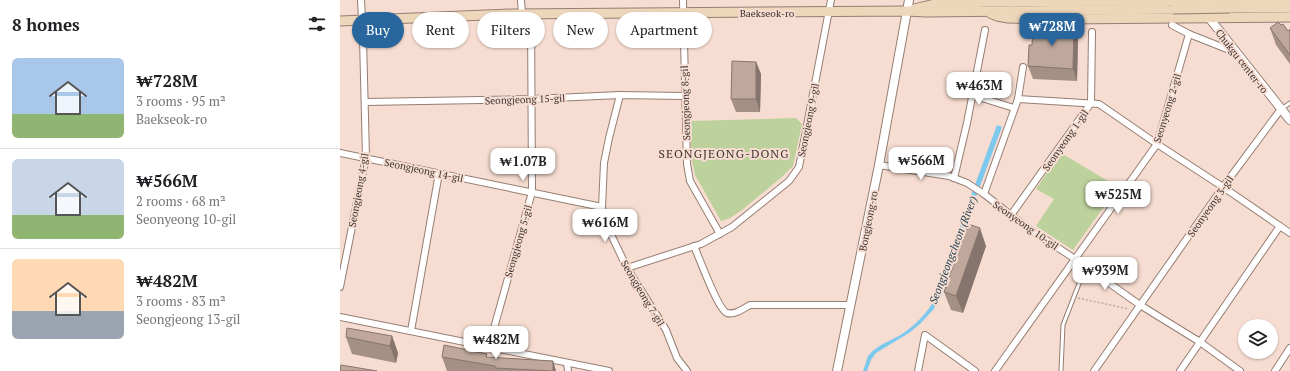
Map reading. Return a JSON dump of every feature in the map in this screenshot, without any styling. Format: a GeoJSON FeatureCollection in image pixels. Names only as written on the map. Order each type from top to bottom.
{"type":"FeatureCollection","features":[{"type":"Feature","properties":{"kind":"main road"},"geometry":{"type":"LineString","coordinates":[[1228,5],[1290,1]]}},
{"type":"Feature","properties":{"kind":"main road","name":"Baekseok-ro"},"geometry":{"type":"LineString","coordinates":[[712,13],[925,12],[989,5],[1228,5]]}},
{"type":"Feature","properties":{"kind":"main road"},"geometry":{"type":"LineString","coordinates":[[989,5],[996,16],[1008,18],[1290,17]]}},
{"type":"Feature","properties":{"kind":"main road"},"geometry":{"type":"LineString","coordinates":[[1228,5],[1290,8]]}},
{"type":"Feature","properties":{"kind":"main road","name":"Baekseok-ro"},"geometry":{"type":"LineString","coordinates":[[545,14],[616,13]]}},
{"type":"Feature","properties":{"kind":"main road","name":"Baekseok-ro"},"geometry":{"type":"LineString","coordinates":[[404,18],[477,16]]}},
{"type":"Feature","properties":{"kind":"main road","name":"Baekseok-ro"},"geometry":{"type":"LineString","coordinates":[[340,21],[352,20]]}},
{"type":"Feature","properties":{"kind":"street","name":"Seongjeong 4-gil"},"geometry":{"type":"LineString","coordinates":[[361,0],[362,12]]}},
{"type":"Feature","properties":{"kind":"street","name":"Seongjeong 5-gil"},"geometry":{"type":"LineString","coordinates":[[521,0],[526,12]]}},
{"type":"Feature","properties":{"kind":"street","name":"Seongjeong 8-gil"},"geometry":{"type":"LineString","coordinates":[[683,0],[683,12]]}},
{"type":"Feature","properties":{"kind":"street","name":"Seongjeong 9-gil"},"geometry":{"type":"LineString","coordinates":[[627,268],[701,244],[720,234],[732,227],[789,181],[799,167],[831,0]]}},
{"type":"Feature","properties":{"kind":"street","name":"Bongjeong-ro"},"geometry":{"type":"LineString","coordinates":[[838,371],[879,165],[909,0]]}},
{"type":"Feature","properties":{"kind":"street","name":"Chukgu center-ro"},"geometry":{"type":"LineString","coordinates":[[1196,0],[1290,120]]}},
{"type":"Feature","properties":{"kind":"street"},"geometry":{"type":"LineString","coordinates":[[1172,25],[1189,34],[1237,53]]}},
{"type":"Feature","properties":{"kind":"street"},"geometry":{"type":"LineString","coordinates":[[954,178],[985,30]]}},
{"type":"Feature","properties":{"kind":"street","name":"Seonyeong 1-gil"},"geometry":{"type":"LineString","coordinates":[[1011,215],[1091,103],[1092,32]]}},
{"type":"Feature","properties":{"kind":"street","name":"Seonyeong 2-gil"},"geometry":{"type":"LineString","coordinates":[[995,371],[1157,144],[1189,34]]}},
{"type":"Feature","properties":{"kind":"street","name":"Seongjeong 4-gil"},"geometry":{"type":"LineString","coordinates":[[340,287],[366,158],[363,48]]}},
{"type":"Feature","properties":{"kind":"street","name":"Seongjeong 5-gil"},"geometry":{"type":"LineString","coordinates":[[489,346],[532,192],[532,99],[529,48]]}},
{"type":"Feature","properties":{"kind":"street","name":"Seongjeong 8-gil"},"geometry":{"type":"LineString","coordinates":[[683,48],[687,164],[690,181],[720,234]]}},
{"type":"Feature","properties":{"kind":"street"},"geometry":{"type":"LineString","coordinates":[[984,194],[1018,99],[1023,67]]}},
{"type":"Feature","properties":{"kind":"street","name":"Seongjeong 15-gil"},"geometry":{"type":"LineString","coordinates":[[364,102],[532,99],[620,95],[684,96]]}},
{"type":"Feature","properties":{"kind":"street","name":"Seongjeong 7-gil"},"geometry":{"type":"LineString","coordinates":[[620,95],[604,163],[602,207],[606,224],[627,268],[666,330],[677,358],[687,371]]}},
{"type":"Feature","properties":{"kind":"street"},"geometry":{"type":"LineString","coordinates":[[972,95],[1014,108]]}},
{"type":"Feature","properties":{"kind":"street"},"geometry":{"type":"LineString","coordinates":[[1018,99],[1100,104],[1290,233]]}},
{"type":"Feature","properties":{"kind":"street","name":"Seonyeong 3-gil"},"geometry":{"type":"LineString","coordinates":[[1094,371],[1223,187],[1281,109]]}},
{"type":"Feature","properties":{"kind":"street","name":"Seongjeong 14-gil"},"geometry":{"type":"LineString","coordinates":[[340,153],[602,207]]}},
{"type":"Feature","properties":{"kind":"street","name":"Seonyeong 10-gil"},"geometry":{"type":"LineString","coordinates":[[879,165],[949,176],[967,183],[984,194],[1025,226],[1089,268],[1140,305],[1200,342],[1240,371]]}},
{"type":"Feature","properties":{"kind":"street"},"geometry":{"type":"LineString","coordinates":[[411,331],[439,173]]}},
{"type":"Feature","properties":{"kind":"street"},"geometry":{"type":"LineString","coordinates":[[1180,371],[1280,226]]}},
{"type":"Feature","properties":{"kind":"street"},"geometry":{"type":"LineString","coordinates":[[694,246],[716,298],[722,310],[727,313],[736,312],[750,305],[851,305]]}},
{"type":"Feature","properties":{"kind":"street"},"geometry":{"type":"LineString","coordinates":[[340,317],[609,371]]}},
{"type":"Feature","properties":{"kind":"street"},"geometry":{"type":"LineString","coordinates":[[918,371],[925,335],[975,371]]}},
{"type":"Feature","properties":{"kind":"street"},"geometry":{"type":"LineString","coordinates":[[1275,371],[1290,348]]}},
{"type":"Feature","properties":{"kind":"street"},"geometry":{"type":"LineString","coordinates":[[567,363],[568,371]]}},
{"type":"Feature","properties":{"kind":"lane"},"geometry":{"type":"LineString","coordinates":[[1281,109],[1290,103]]}},
{"type":"Feature","properties":{"kind":"lane"},"geometry":{"type":"LineString","coordinates":[[1061,371],[1063,325],[1080,281],[1089,268]]}},
{"type":"Feature","properties":{"kind":"path"},"geometry":{"type":"LineString","coordinates":[[1074,297],[1129,309]]}},
{"type":"Feature","properties":{"kind":"green space"},"geometry":{"type":"Polygon","coordinates":[[[796,118],[802,124],[793,166],[742,210],[730,218],[721,221],[695,175],[691,156],[691,121],[796,118]]]}},
{"type":"Feature","properties":{"kind":"green space"},"geometry":{"type":"Polygon","coordinates":[[[1061,153],[1118,187],[1073,250],[1036,226],[1054,199],[1036,189],[1061,153]]]}},
{"type":"Feature","properties":{"kind":"water","name":"Seongjeongcheon (River)"},"geometry":{"type":"Polygon","coordinates":[[[997,125],[1002,127],[942,295],[933,310],[920,324],[909,333],[876,353],[871,360],[867,371],[863,371],[868,356],[871,352],[913,326],[934,301],[997,125]]]}},
{"type":"Feature","properties":{"kind":"building"},"geometry":{"type":"Polygon","coordinates":[[[1278,22],[1281,25],[1283,24],[1288,31],[1290,29],[1290,55],[1270,28],[1278,22]]]}},
{"type":"Feature","properties":{"kind":"building"},"geometry":{"type":"Polygon","coordinates":[[[1038,24],[1071,24],[1071,27],[1074,27],[1073,69],[1028,66],[1029,45],[1032,45],[1033,29],[1035,29],[1035,26],[1038,24]]]}},
{"type":"Feature","properties":{"kind":"building"},"geometry":{"type":"Polygon","coordinates":[[[732,61],[756,62],[756,99],[731,99],[732,61]]]}},
{"type":"Feature","properties":{"kind":"building"},"geometry":{"type":"Polygon","coordinates":[[[968,224],[980,228],[956,296],[944,292],[968,224]]]}},
{"type":"Feature","properties":{"kind":"building"},"geometry":{"type":"Polygon","coordinates":[[[347,328],[392,336],[390,346],[346,337],[347,328]]]}},
{"type":"Feature","properties":{"kind":"building"},"geometry":{"type":"Polygon","coordinates":[[[444,345],[487,354],[486,357],[553,361],[553,371],[495,368],[495,366],[442,357],[444,345]]]}},
{"type":"Feature","properties":{"kind":"building"},"geometry":{"type":"Polygon","coordinates":[[[341,365],[377,371],[340,371],[341,365]]]}},
{"type":"Feature","properties":{"kind":"district","name":"SEONGJEONG-DONG"},"geometry":{"type":"Point","coordinates":[724,154]}}]}
